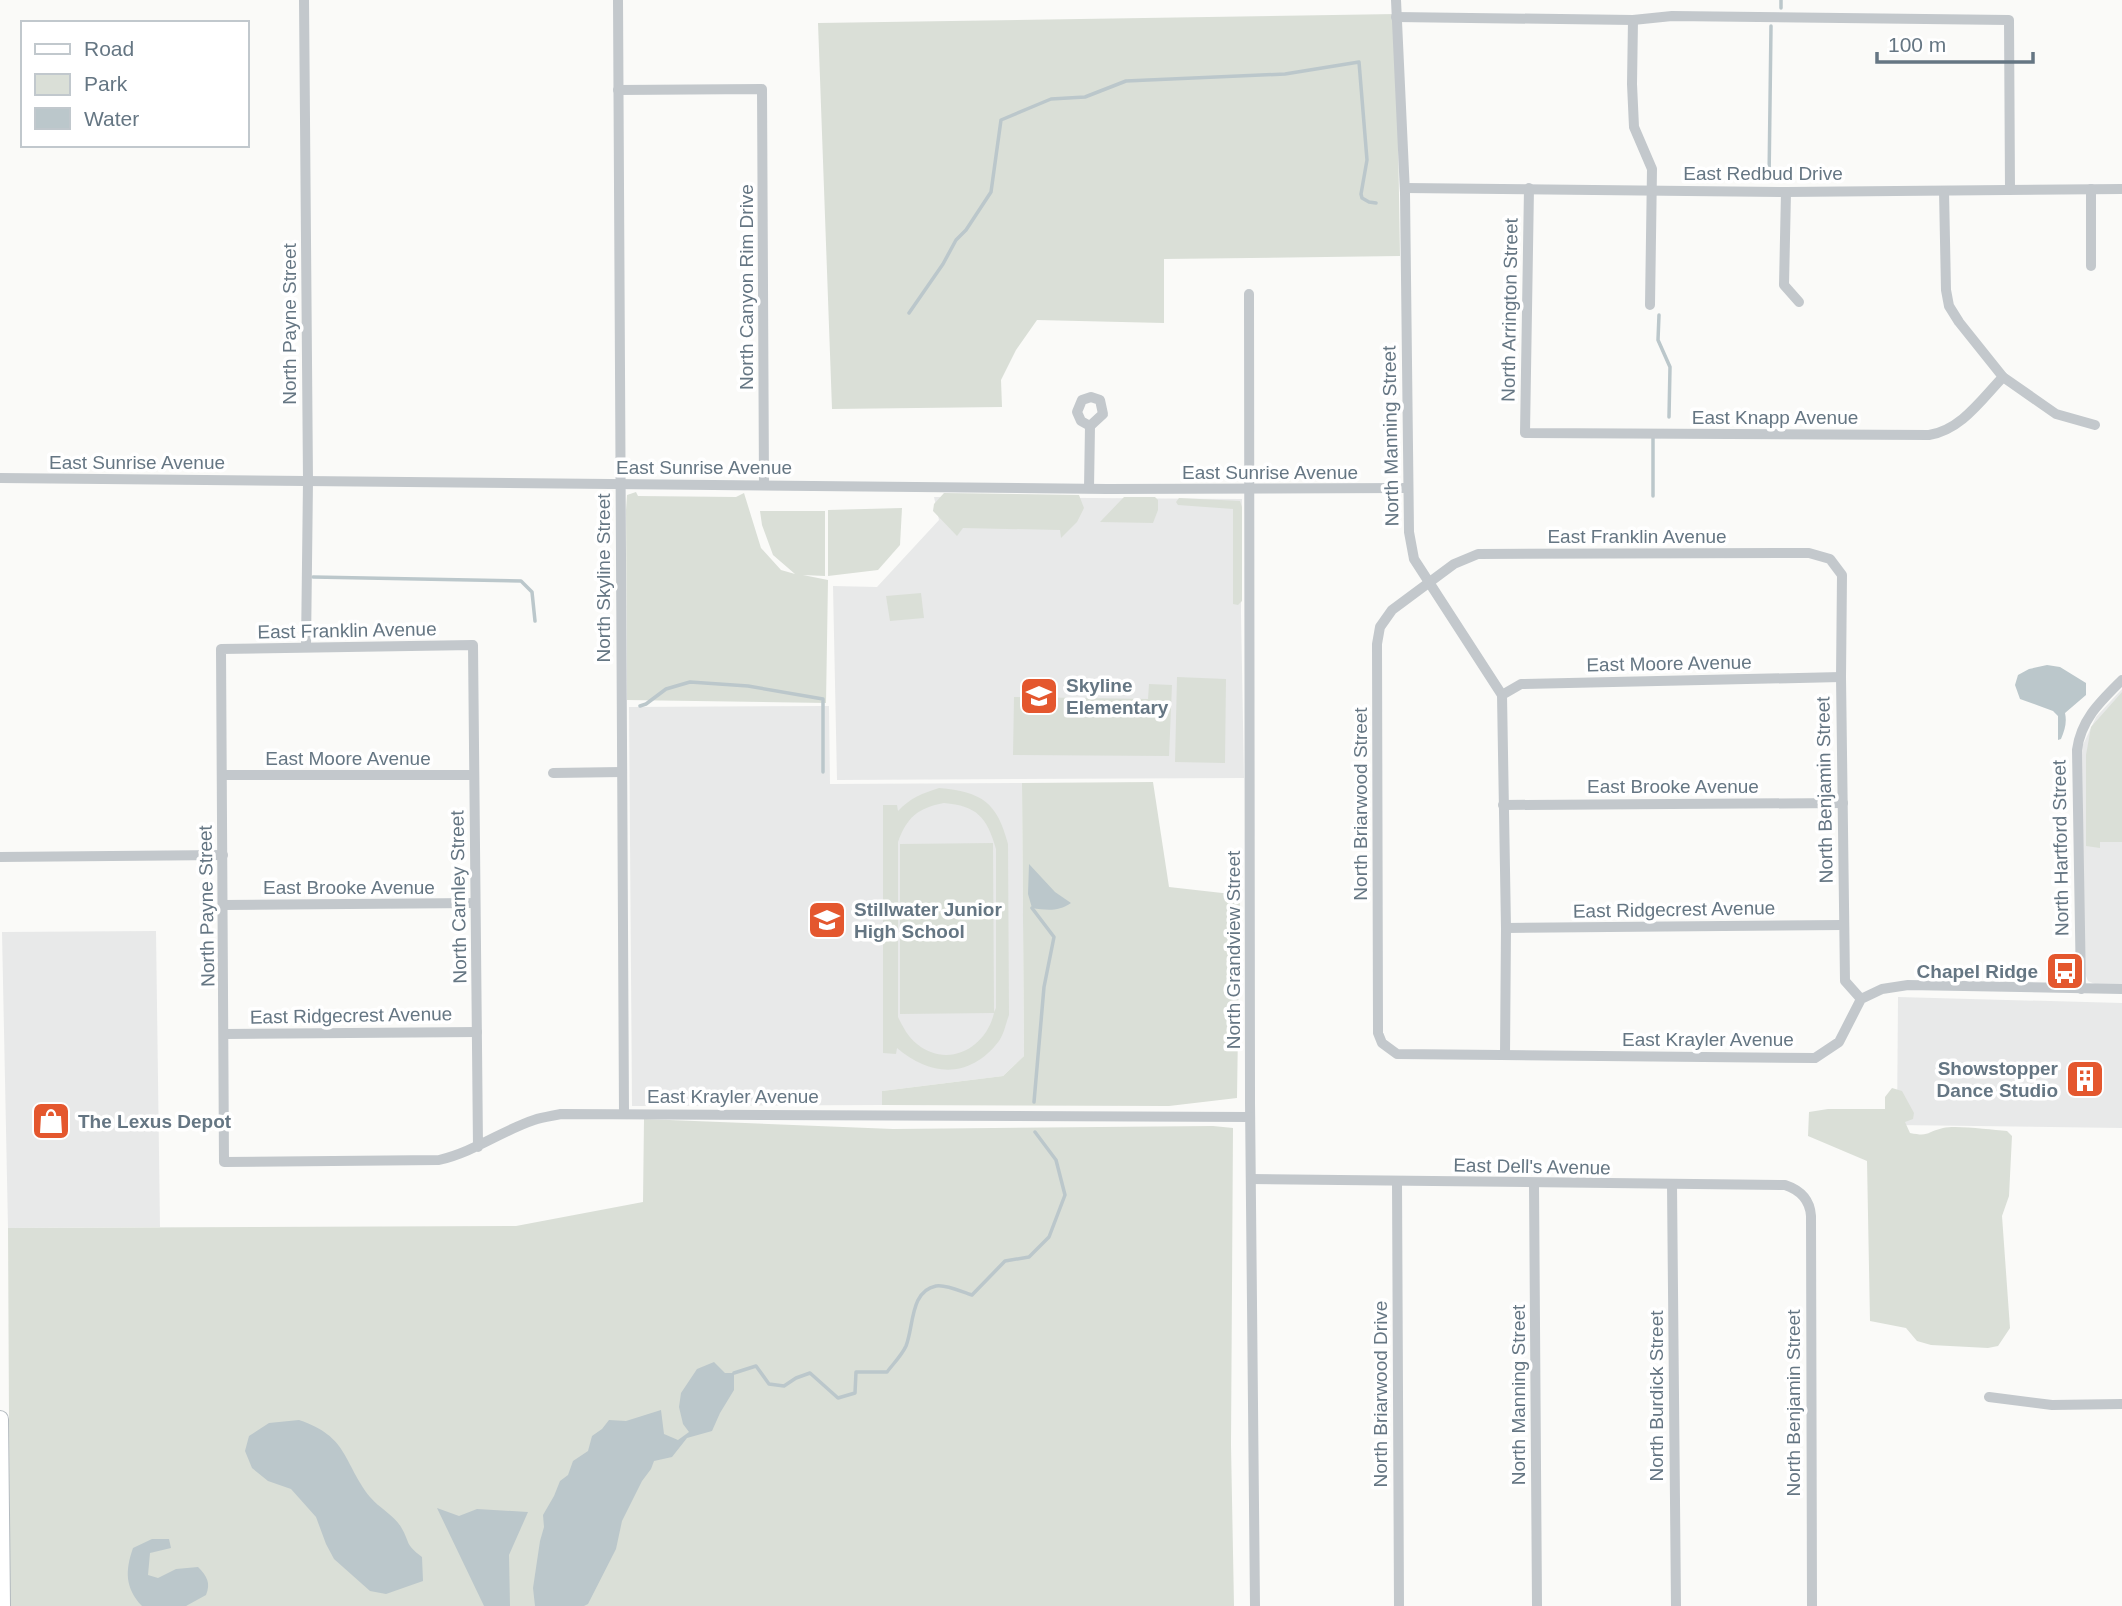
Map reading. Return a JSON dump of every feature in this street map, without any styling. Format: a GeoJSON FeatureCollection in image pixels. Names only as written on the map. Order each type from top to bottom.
{"type":"FeatureCollection","features":[{"type":"Feature","properties":{"kind":"street","name":"North Payne Street"},"geometry":{"type":"LineString","coordinates":[[304,0],[308,481],[306,647]]}},
{"type":"Feature","properties":{"kind":"street","name":"North Skyline Street"},"geometry":{"type":"LineString","coordinates":[[618,0],[624,1113]]}},
{"type":"Feature","properties":{"kind":"street","name":"North Manning Street"},"geometry":{"type":"LineString","coordinates":[[1396,0],[1405,188],[1409,533],[1415,559],[1502,695]]}},
{"type":"Feature","properties":{"kind":"street"},"geometry":{"type":"LineString","coordinates":[[1396,17],[1633,20],[1672,16],[2009,20],[2010,190]]}},
{"type":"Feature","properties":{"kind":"street"},"geometry":{"type":"LineString","coordinates":[[1633,20],[1634,127],[1651,169],[1650,305]]}},
{"type":"Feature","properties":{"kind":"street","name":"North Canyon Rim Drive"},"geometry":{"type":"LineString","coordinates":[[618,90],[762,89],[764,485]]}},
{"type":"Feature","properties":{"kind":"street","name":"East Redbud Drive"},"geometry":{"type":"LineString","coordinates":[[1405,188],[1786,192],[2122,189]]}},
{"type":"Feature","properties":{"kind":"street","name":"North Arrington Street"},"geometry":{"type":"LineString","coordinates":[[1525,433],[1529,188]]}},
{"type":"Feature","properties":{"kind":"street"},"geometry":{"type":"LineString","coordinates":[[2091,189],[2091,266]]}},
{"type":"Feature","properties":{"kind":"street"},"geometry":{"type":"LineString","coordinates":[[1944,191],[1945,265],[1949,306],[2003,377],[2056,414],[2095,425]]}},
{"type":"Feature","properties":{"kind":"street"},"geometry":{"type":"LineString","coordinates":[[1786,192],[1784,285],[1799,302]]}},
{"type":"Feature","properties":{"kind":"street","name":"North Grandview Street"},"geometry":{"type":"LineString","coordinates":[[1249,294],[1250,1117],[1255,1606]]}},
{"type":"Feature","properties":{"kind":"street","name":"East Knapp Avenue"},"geometry":{"type":"LineString","coordinates":[[1525,433],[1928,435],[1944,433],[1955,425],[2003,377]]}},
{"type":"Feature","properties":{"kind":"street"},"geometry":{"type":"LineString","coordinates":[[1089,488],[1090,426]]}},
{"type":"Feature","properties":{"kind":"street","name":"East Sunrise Avenue"},"geometry":{"type":"LineString","coordinates":[[0,478],[1089,488],[1407,488]]}},
{"type":"Feature","properties":{"kind":"street","name":"East Franklin Avenue"},"geometry":{"type":"LineString","coordinates":[[1431,583],[1454,564],[1478,554],[1809,552],[1830,559],[1842,575]]}},
{"type":"Feature","properties":{"kind":"street","name":"North Benjamin Street"},"geometry":{"type":"LineString","coordinates":[[1842,575],[1840,677],[1845,981],[1861,999]]}},
{"type":"Feature","properties":{"kind":"street","name":"North Briarwood Street"},"geometry":{"type":"LineString","coordinates":[[1387,1048],[1378,1033],[1377,645],[1380,627],[1392,610],[1431,583]]}},
{"type":"Feature","properties":{"kind":"street","name":"East Franklin Avenue"},"geometry":{"type":"LineString","coordinates":[[221,649],[473,645]]}},
{"type":"Feature","properties":{"kind":"street","name":"North Carnley Street"},"geometry":{"type":"LineString","coordinates":[[473,645],[478,1147]]}},
{"type":"Feature","properties":{"kind":"street","name":"North Payne Street"},"geometry":{"type":"LineString","coordinates":[[221,649],[224,1162]]}},
{"type":"Feature","properties":{"kind":"street","name":"East Moore Avenue"},"geometry":{"type":"LineString","coordinates":[[1502,695],[1521,684],[1840,677]]}},
{"type":"Feature","properties":{"kind":"street","name":"North Hartford Street"},"geometry":{"type":"LineString","coordinates":[[2081,989],[2077,750],[2079,734],[2086,719],[2122,680]]}},
{"type":"Feature","properties":{"kind":"street"},"geometry":{"type":"LineString","coordinates":[[1502,695],[1505,1055]]}},
{"type":"Feature","properties":{"kind":"street"},"geometry":{"type":"LineString","coordinates":[[553,773],[622,772]]}},
{"type":"Feature","properties":{"kind":"street","name":"East Moore Avenue"},"geometry":{"type":"LineString","coordinates":[[222,775],[474,775]]}},
{"type":"Feature","properties":{"kind":"street","name":"East Brooke Avenue"},"geometry":{"type":"LineString","coordinates":[[1503,805],[1843,803]]}},
{"type":"Feature","properties":{"kind":"street"},"geometry":{"type":"LineString","coordinates":[[0,858],[223,855]]}},
{"type":"Feature","properties":{"kind":"street","name":"East Brooke Avenue"},"geometry":{"type":"LineString","coordinates":[[223,905],[475,903]]}},
{"type":"Feature","properties":{"kind":"street","name":"East Ridgecrest Avenue"},"geometry":{"type":"LineString","coordinates":[[1506,928],[1843,925]]}},
{"type":"Feature","properties":{"kind":"street"},"geometry":{"type":"LineString","coordinates":[[1861,999],[1881,989],[1908,985],[2122,989]]}},
{"type":"Feature","properties":{"kind":"street","name":"East Krayler Avenue"},"geometry":{"type":"LineString","coordinates":[[1387,1048],[1396,1054],[1407,1055],[1423,1053],[1815,1058],[1839,1042],[1861,999]]}},
{"type":"Feature","properties":{"kind":"street","name":"East Ridgecrest Avenue"},"geometry":{"type":"LineString","coordinates":[[225,1034],[477,1032]]}},
{"type":"Feature","properties":{"kind":"street","name":"East Krayler Avenue"},"geometry":{"type":"LineString","coordinates":[[224,1162],[439,1160],[459,1156],[535,1119],[561,1114],[1250,1117]]}},
{"type":"Feature","properties":{"kind":"street","name":"East Dell's Avenue"},"geometry":{"type":"LineString","coordinates":[[1251,1179],[1785,1185],[1798,1191],[1807,1201]]}},
{"type":"Feature","properties":{"kind":"street","name":"North Briarwood Drive"},"geometry":{"type":"LineString","coordinates":[[1396,1182],[1399,1606]]}},
{"type":"Feature","properties":{"kind":"street","name":"North Manning Street"},"geometry":{"type":"LineString","coordinates":[[1534,1184],[1537,1606]]}},
{"type":"Feature","properties":{"kind":"street","name":"North Burdick Street"},"geometry":{"type":"LineString","coordinates":[[1672,1185],[1676,1606]]}},
{"type":"Feature","properties":{"kind":"street","name":"North Benjamin Street"},"geometry":{"type":"LineString","coordinates":[[1807,1201],[1811,1216],[1812,1606]]}},
{"type":"Feature","properties":{"kind":"street"},"geometry":{"type":"LineString","coordinates":[[1989,1397],[2052,1405],[2122,1404]]}},
{"type":"Feature","properties":{"kind":"street"},"geometry":{"type":"LineString","coordinates":[[0,1419],[2,1606]]}},
{"type":"Feature","properties":{"kind":"shaded area","name":"Skyline Elementary"},"geometry":{"type":"Polygon","coordinates":[[[934,497],[1242,499],[1244,778],[837,780],[833,586],[877,587],[939,520],[934,497]]]}},
{"type":"Feature","properties":{"kind":"shaded area"},"geometry":{"type":"Polygon","coordinates":[[[2122,689],[2122,985],[2097,985],[2088,981],[2084,971],[2082,747],[2096,717],[2122,689]]]}},
{"type":"Feature","properties":{"kind":"shaded area","name":"Stillwater Junior High School"},"geometry":{"type":"Polygon","coordinates":[[[829,706],[830,784],[1022,783],[1024,1056],[1003,1076],[882,1091],[882,1105],[632,1106],[629,707],[829,706]]]}},
{"type":"Feature","properties":{"kind":"shaded area"},"geometry":{"type":"Polygon","coordinates":[[[156,931],[160,1227],[8,1228],[2,932],[156,931]]]}},
{"type":"Feature","properties":{"kind":"shaded area"},"geometry":{"type":"Polygon","coordinates":[[[1898,997],[2122,1003],[2122,1128],[1897,1125],[1898,997]]]}},
{"type":"Feature","properties":{"kind":"green space"},"geometry":{"type":"Polygon","coordinates":[[[1396,14],[1400,256],[1164,259],[1164,323],[1037,320],[1016,350],[1001,380],[1002,407],[832,409],[818,23],[1396,14]]]}},
{"type":"Feature","properties":{"kind":"green space"},"geometry":{"type":"Polygon","coordinates":[[[636,492],[638,496],[736,497],[744,493],[761,548],[781,570],[795,574],[773,555],[760,511],[825,511],[825,576],[803,575],[828,580],[826,703],[627,700],[626,510],[627,495],[636,492]]]}},
{"type":"Feature","properties":{"kind":"green space"},"geometry":{"type":"Polygon","coordinates":[[[944,493],[1079,495],[1084,508],[1077,522],[1061,538],[1060,530],[963,528],[957,536],[933,511],[934,504],[944,493]]]}},
{"type":"Feature","properties":{"kind":"green space"},"geometry":{"type":"Polygon","coordinates":[[[1124,497],[1155,497],[1158,500],[1158,510],[1153,523],[1100,522],[1124,497]]]}},
{"type":"Feature","properties":{"kind":"green space"},"geometry":{"type":"Polygon","coordinates":[[[1179,498],[1240,501],[1242,601],[1238,605],[1233,604],[1233,509],[1178,505],[1176,502],[1179,498]]]}},
{"type":"Feature","properties":{"kind":"green space"},"geometry":{"type":"Polygon","coordinates":[[[902,508],[900,545],[878,570],[828,576],[828,510],[902,508]]]}},
{"type":"Feature","properties":{"kind":"green space"},"geometry":{"type":"Polygon","coordinates":[[[921,593],[924,618],[890,621],[886,596],[921,593]]]}},
{"type":"Feature","properties":{"kind":"green space"},"geometry":{"type":"Polygon","coordinates":[[[1177,677],[1226,679],[1225,763],[1175,762],[1177,677]]]}},
{"type":"Feature","properties":{"kind":"green space"},"geometry":{"type":"Polygon","coordinates":[[[1149,684],[1172,685],[1169,756],[1013,755],[1014,697],[1148,699],[1149,684]]]}},
{"type":"Feature","properties":{"kind":"green space"},"geometry":{"type":"Polygon","coordinates":[[[2122,692],[2122,842],[2100,842],[2100,848],[2086,846],[2086,755],[2091,727],[2122,692]]]}},
{"type":"Feature","properties":{"kind":"green space"},"geometry":{"type":"Polygon","coordinates":[[[1153,782],[1169,887],[1240,895],[1237,1098],[1169,1106],[882,1105],[882,1091],[1003,1076],[1024,1056],[1022,783],[1153,782]]]}},
{"type":"Feature","properties":{"kind":"green space"},"geometry":{"type":"Polygon","coordinates":[[[939,788],[977,796],[986,802],[999,818],[1008,844],[1009,1015],[1001,1038],[988,1053],[963,1068],[950,1070],[923,1064],[897,1048],[896,1054],[883,1053],[883,805],[897,805],[898,811],[912,799],[939,788]],[[944,803],[920,811],[905,826],[898,842],[898,1017],[917,1044],[941,1055],[964,1051],[974,1045],[990,1025],[994,1013],[900,1014],[900,844],[993,843],[994,1012],[996,849],[989,829],[979,815],[973,810],[944,803]]]}},
{"type":"Feature","properties":{"kind":"green space"},"geometry":{"type":"Polygon","coordinates":[[[1892,1088],[1902,1091],[1914,1113],[1913,1119],[1905,1122],[1910,1133],[1925,1134],[1957,1127],[2007,1131],[2012,1136],[2009,1196],[2002,1216],[2010,1328],[1998,1346],[1988,1348],[1931,1345],[1917,1341],[1906,1328],[1870,1321],[1867,1161],[1808,1136],[1809,1112],[1828,1109],[1885,1109],[1885,1097],[1892,1088]]]}},
{"type":"Feature","properties":{"kind":"green space"},"geometry":{"type":"Polygon","coordinates":[[[644,1119],[893,1129],[1233,1128],[1231,1445],[1234,1606],[10,1606],[8,1228],[516,1226],[643,1202],[644,1119]]]}},
{"type":"Feature","properties":{"kind":"water"},"geometry":{"type":"Polygon","coordinates":[[[2047,665],[2060,667],[2086,683],[2086,695],[2065,713],[2065,729],[2058,740],[2058,716],[2053,711],[2020,699],[2015,685],[2018,675],[2047,665]]]}},
{"type":"Feature","properties":{"kind":"water"},"geometry":{"type":"Polygon","coordinates":[[[1029,864],[1055,892],[1071,903],[1057,909],[1032,908],[1028,894],[1029,864]]]}},
{"type":"Feature","properties":{"kind":"water"},"geometry":{"type":"Polygon","coordinates":[[[714,1362],[725,1373],[734,1373],[734,1390],[712,1431],[687,1438],[672,1457],[654,1461],[622,1521],[616,1549],[588,1604],[535,1606],[533,1588],[544,1527],[543,1515],[560,1481],[568,1475],[573,1461],[588,1451],[592,1436],[609,1420],[626,1421],[661,1410],[664,1434],[678,1440],[689,1432],[683,1424],[679,1407],[681,1393],[697,1369],[714,1362]]]}},
{"type":"Feature","properties":{"kind":"water"},"geometry":{"type":"Polygon","coordinates":[[[299,1420],[327,1434],[343,1451],[370,1497],[398,1523],[410,1546],[422,1557],[423,1581],[386,1594],[370,1591],[334,1559],[316,1517],[291,1489],[268,1481],[252,1468],[245,1451],[249,1436],[269,1423],[299,1420]]]}},
{"type":"Feature","properties":{"kind":"water"},"geometry":{"type":"Polygon","coordinates":[[[437,1508],[459,1516],[477,1509],[528,1512],[509,1555],[510,1606],[484,1606],[437,1508]]]}},
{"type":"Feature","properties":{"kind":"water"},"geometry":{"type":"Polygon","coordinates":[[[152,1539],[169,1539],[171,1548],[150,1553],[148,1575],[158,1578],[176,1569],[198,1567],[207,1580],[206,1595],[186,1606],[142,1606],[132,1593],[128,1579],[129,1564],[133,1548],[152,1539]]]}},
{"type":"Feature","properties":{"kind":"waterway"},"geometry":{"type":"LineString","coordinates":[[1781,0],[1781,8]]}},
{"type":"Feature","properties":{"kind":"waterway"},"geometry":{"type":"LineString","coordinates":[[1769,181],[1771,26]]}},
{"type":"Feature","properties":{"kind":"waterway"},"geometry":{"type":"LineString","coordinates":[[909,313],[991,192],[1001,120],[1051,99],[1085,97],[1126,81],[1285,74],[1359,62],[1367,160],[1361,194],[1362,198],[1376,203]]}},
{"type":"Feature","properties":{"kind":"waterway"},"geometry":{"type":"LineString","coordinates":[[1659,315],[1658,340],[1670,367],[1669,417]]}},
{"type":"Feature","properties":{"kind":"waterway"},"geometry":{"type":"LineString","coordinates":[[1653,438],[1653,496]]}},
{"type":"Feature","properties":{"kind":"waterway"},"geometry":{"type":"LineString","coordinates":[[313,577],[521,581],[532,592],[535,621]]}},
{"type":"Feature","properties":{"kind":"waterway"},"geometry":{"type":"LineString","coordinates":[[640,706],[666,689],[690,682],[748,686],[823,699],[823,772]]}},
{"type":"Feature","properties":{"kind":"waterway"},"geometry":{"type":"LineString","coordinates":[[1032,908],[1054,937],[1044,987],[1034,1102]]}},
{"type":"Feature","properties":{"kind":"waterway"},"geometry":{"type":"LineString","coordinates":[[734,1373],[756,1366],[769,1384],[784,1386],[810,1373],[838,1398],[855,1393],[856,1372],[887,1372],[906,1346],[917,1302],[928,1289],[944,1286],[972,1295],[1005,1261],[1029,1257],[1049,1237],[1065,1195],[1056,1160],[1035,1132]]}},
{"type":"Feature","properties":{"kind":"place","name":"Skyline Elementary"},"geometry":{"type":"Point","coordinates":[1039,696]}},
{"type":"Feature","properties":{"kind":"place","name":"Stillwater Junior High School"},"geometry":{"type":"Point","coordinates":[827,920]}},
{"type":"Feature","properties":{"kind":"place","name":"Chapel Ridge"},"geometry":{"type":"Point","coordinates":[2065,971]}},
{"type":"Feature","properties":{"kind":"place","name":"Showstopper Dance Studio"},"geometry":{"type":"Point","coordinates":[2085,1079]}},
{"type":"Feature","properties":{"kind":"place","name":"The Lexus Depot"},"geometry":{"type":"Point","coordinates":[51,1121]}}]}
